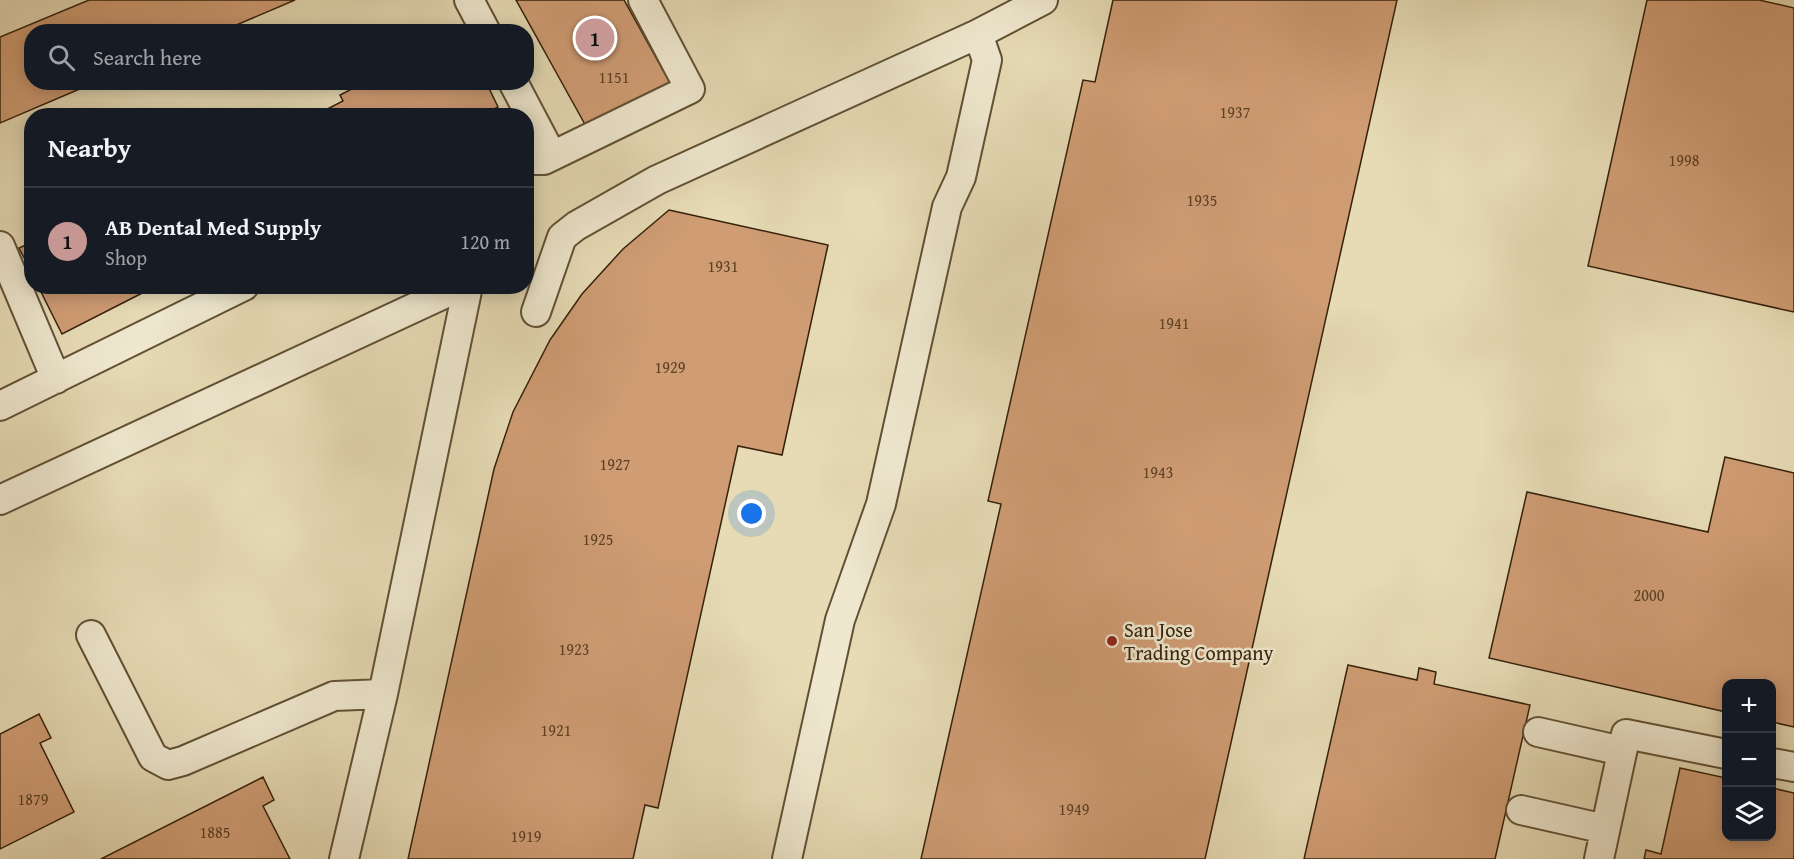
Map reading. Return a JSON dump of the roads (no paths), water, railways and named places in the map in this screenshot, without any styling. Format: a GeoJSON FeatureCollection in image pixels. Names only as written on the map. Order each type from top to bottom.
{"type":"FeatureCollection","features":[{"type":"Feature","properties":{"kind":"lane"},"geometry":{"type":"LineString","coordinates":[[469,0],[482,24]]}},
{"type":"Feature","properties":{"kind":"lane"},"geometry":{"type":"LineString","coordinates":[[534,143],[539,158],[690,89],[643,0]]}},
{"type":"Feature","properties":{"kind":"lane"},"geometry":{"type":"LineString","coordinates":[[536,312],[562,237],[576,226],[657,180],[978,34],[1043,0]]}},
{"type":"Feature","properties":{"kind":"lane"},"geometry":{"type":"LineString","coordinates":[[787,859],[840,620],[881,504],[947,207],[961,177],[987,60],[978,34]]}},
{"type":"Feature","properties":{"kind":"lane"},"geometry":{"type":"LineString","coordinates":[[516,90],[522,108]]}},
{"type":"Feature","properties":{"kind":"lane"},"geometry":{"type":"LineString","coordinates":[[0,246],[56,379]]}},
{"type":"Feature","properties":{"kind":"lane"},"geometry":{"type":"LineString","coordinates":[[0,406],[228,294]]}},
{"type":"Feature","properties":{"kind":"lane"},"geometry":{"type":"LineString","coordinates":[[0,500],[443,294]]}},
{"type":"Feature","properties":{"kind":"lane"},"geometry":{"type":"LineString","coordinates":[[344,859],[383,694],[466,294]]}},
{"type":"Feature","properties":{"kind":"lane"},"geometry":{"type":"LineString","coordinates":[[91,635],[153,758],[168,765],[183,761],[334,696],[383,694]]}},
{"type":"Feature","properties":{"kind":"lane"},"geometry":{"type":"LineString","coordinates":[[1538,732],[1722,754]]}},
{"type":"Feature","properties":{"kind":"lane"},"geometry":{"type":"LineString","coordinates":[[1599,859],[1624,743]]}},
{"type":"Feature","properties":{"kind":"lane"},"geometry":{"type":"LineString","coordinates":[[1776,764],[1794,767]]}},
{"type":"Feature","properties":{"kind":"lane"},"geometry":{"type":"LineString","coordinates":[[1521,810],[1605,829]]}},
{"type":"Feature","properties":{"kind":"place","name":"AB Dental Med Supply"},"geometry":{"type":"Point","coordinates":[595,38]}},
{"type":"Feature","properties":{"kind":"place","name":"San Jose Trading Company"},"geometry":{"type":"Point","coordinates":[1112,641]}}]}
